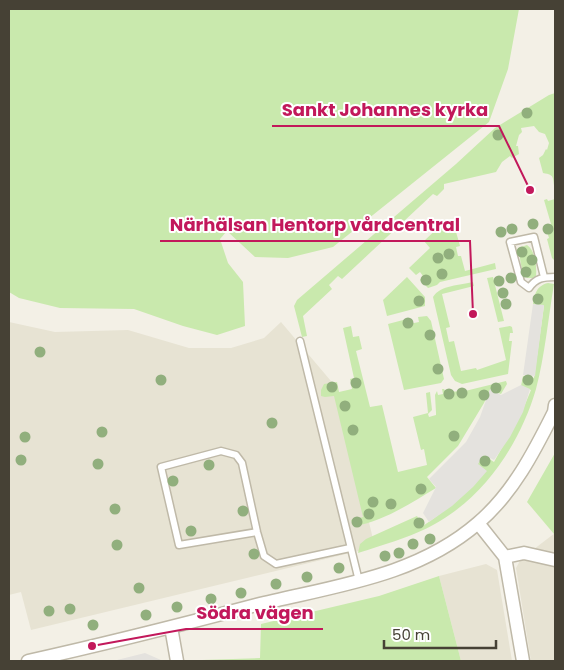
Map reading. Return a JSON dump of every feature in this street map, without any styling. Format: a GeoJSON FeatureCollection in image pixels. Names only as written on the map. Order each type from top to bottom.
{"type":"FeatureCollection","features":[{"type":"Feature","properties":{"kind":"street"},"geometry":{"type":"LineString","coordinates":[[28,661],[384,575],[440,551],[478,523],[508,492],[531,458],[554,412],[555,405]]}},
{"type":"Feature","properties":{"kind":"street"},"geometry":{"type":"LineString","coordinates":[[478,523],[505,557],[523,661]]}},
{"type":"Feature","properties":{"kind":"street"},"geometry":{"type":"LineString","coordinates":[[505,557],[524,553],[555,560]]}},
{"type":"Feature","properties":{"kind":"street"},"geometry":{"type":"LineString","coordinates":[[171,627],[178,661]]}},
{"type":"Feature","properties":{"kind":"lane"},"geometry":{"type":"LineString","coordinates":[[544,277],[534,237],[510,242],[521,282],[529,288],[534,281],[544,277],[555,277]]}},
{"type":"Feature","properties":{"kind":"lane"},"geometry":{"type":"LineString","coordinates":[[300,340],[359,581]]}},
{"type":"Feature","properties":{"kind":"lane"},"geometry":{"type":"LineString","coordinates":[[257,532],[179,546],[161,467],[222,451],[236,454],[242,463],[264,556],[276,564],[350,548]]}},
{"type":"Feature","properties":{"kind":"shaded area"},"geometry":{"type":"Polygon","coordinates":[[[533,304],[544,305],[535,376],[523,375],[533,304]]]}},
{"type":"Feature","properties":{"kind":"shaded area"},"geometry":{"type":"Polygon","coordinates":[[[9,322],[55,332],[128,330],[189,348],[231,348],[264,338],[281,322],[336,387],[375,547],[31,630],[21,592],[9,595],[9,322]]]}},
{"type":"Feature","properties":{"kind":"shaded area"},"geometry":{"type":"Polygon","coordinates":[[[521,385],[530,389],[523,412],[510,437],[494,460],[484,455],[478,464],[487,471],[473,487],[452,506],[429,522],[423,513],[436,487],[429,479],[466,442],[480,417],[490,389],[501,395],[521,385]]]}},
{"type":"Feature","properties":{"kind":"shaded area"},"geometry":{"type":"Polygon","coordinates":[[[555,533],[555,661],[531,661],[516,568],[521,559],[555,533]]]}},
{"type":"Feature","properties":{"kind":"shaded area"},"geometry":{"type":"Polygon","coordinates":[[[486,564],[497,570],[512,661],[461,661],[439,576],[486,564]]]}},
{"type":"Feature","properties":{"kind":"shaded area"},"geometry":{"type":"Polygon","coordinates":[[[145,653],[161,660],[113,661],[145,653]]]}},
{"type":"Feature","properties":{"kind":"green space"},"geometry":{"type":"Polygon","coordinates":[[[9,9],[519,9],[508,69],[489,122],[333,247],[288,258],[255,257],[227,231],[220,239],[228,263],[243,282],[245,326],[217,335],[183,326],[134,309],[60,308],[19,298],[9,292],[9,9]]]}},
{"type":"Feature","properties":{"kind":"green space"},"geometry":{"type":"Polygon","coordinates":[[[555,93],[555,190],[552,176],[543,173],[539,158],[547,150],[549,143],[545,134],[539,132],[534,126],[521,128],[522,132],[519,135],[516,146],[518,146],[519,154],[512,158],[510,156],[502,162],[496,172],[444,184],[444,189],[437,196],[433,194],[342,279],[338,276],[329,285],[332,289],[303,316],[307,336],[302,337],[294,306],[297,300],[456,164],[495,128],[555,93]]]}},
{"type":"Feature","properties":{"kind":"green space"},"geometry":{"type":"Polygon","coordinates":[[[547,199],[548,201],[555,199],[554,260],[547,239],[549,238],[547,232],[545,232],[547,226],[551,224],[544,200],[547,199]]]}},
{"type":"Feature","properties":{"kind":"green space"},"geometry":{"type":"Polygon","coordinates":[[[453,221],[460,246],[456,247],[458,256],[461,256],[465,271],[495,263],[496,269],[440,282],[428,288],[420,280],[423,276],[420,272],[416,275],[409,268],[430,248],[424,241],[444,222],[453,221]]]}},
{"type":"Feature","properties":{"kind":"green space"},"geometry":{"type":"Polygon","coordinates":[[[527,245],[534,254],[536,263],[536,276],[533,278],[527,278],[521,263],[521,247],[527,245]]]}},
{"type":"Feature","properties":{"kind":"green space"},"geometry":{"type":"Polygon","coordinates":[[[407,277],[425,297],[425,306],[387,316],[383,300],[407,277]]]}},
{"type":"Feature","properties":{"kind":"green space"},"geometry":{"type":"Polygon","coordinates":[[[493,277],[504,321],[498,322],[487,278],[493,277]]]}},
{"type":"Feature","properties":{"kind":"green space"},"geometry":{"type":"Polygon","coordinates":[[[473,282],[474,286],[442,294],[450,327],[446,328],[449,342],[454,341],[461,371],[476,368],[477,370],[506,360],[499,328],[510,326],[513,333],[510,333],[509,341],[512,341],[508,374],[462,384],[455,381],[451,375],[433,297],[436,293],[446,288],[473,282]]]}},
{"type":"Feature","properties":{"kind":"green space"},"geometry":{"type":"Polygon","coordinates":[[[548,283],[554,284],[536,389],[521,428],[500,464],[473,496],[440,521],[411,535],[358,553],[360,544],[366,539],[417,516],[423,526],[456,501],[486,471],[477,464],[483,455],[494,462],[521,414],[531,390],[521,386],[523,376],[534,378],[544,306],[533,304],[535,294],[539,288],[548,283]]]}},
{"type":"Feature","properties":{"kind":"green space"},"geometry":{"type":"Polygon","coordinates":[[[427,316],[431,321],[444,379],[441,383],[404,390],[388,324],[407,319],[409,324],[419,322],[418,317],[427,316]]]}},
{"type":"Feature","properties":{"kind":"green space"},"geometry":{"type":"Polygon","coordinates":[[[351,326],[353,337],[359,336],[362,349],[356,351],[370,407],[382,405],[398,472],[427,465],[424,449],[421,450],[413,417],[428,413],[426,393],[430,392],[432,410],[428,414],[429,417],[436,415],[435,395],[437,391],[438,395],[443,394],[442,389],[446,392],[465,391],[506,381],[507,384],[501,394],[490,390],[458,446],[427,477],[436,488],[387,516],[355,526],[351,520],[363,517],[334,396],[321,396],[324,384],[337,382],[339,392],[352,389],[350,379],[354,378],[343,328],[351,326]]]}},
{"type":"Feature","properties":{"kind":"green space"},"geometry":{"type":"Polygon","coordinates":[[[555,453],[555,533],[554,534],[527,502],[555,453]]]}},
{"type":"Feature","properties":{"kind":"green space"},"geometry":{"type":"Polygon","coordinates":[[[439,576],[461,661],[202,660],[260,658],[261,624],[379,596],[439,576]]]}},
{"type":"Feature","properties":{"kind":"place","name":"Sankt Johannes kyrka"},"geometry":{"type":"Point","coordinates":[530,190]}},
{"type":"Feature","properties":{"kind":"place","name":"Närhälsan Hentorp vårdcentral"},"geometry":{"type":"Point","coordinates":[473,314]}},
{"type":"Feature","properties":{"kind":"place","name":"Södra vägen"},"geometry":{"type":"Point","coordinates":[92,646]}}]}
